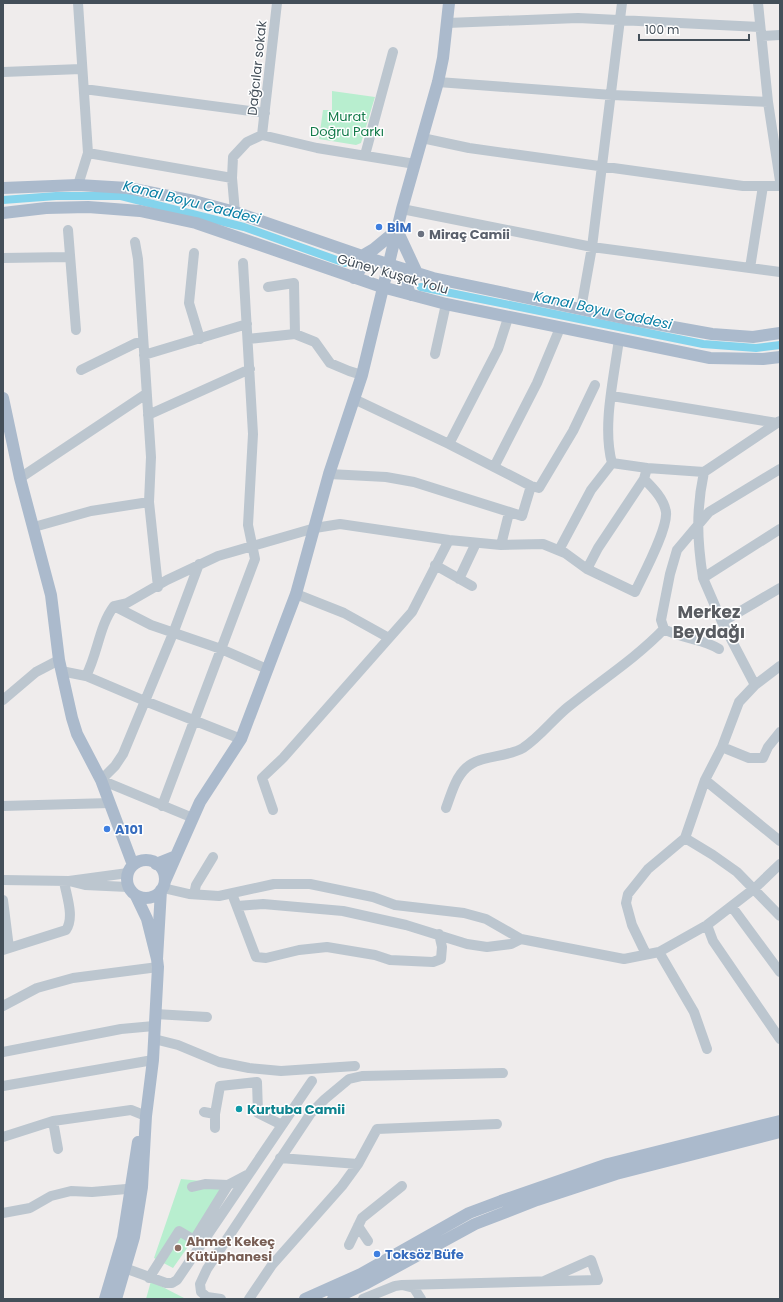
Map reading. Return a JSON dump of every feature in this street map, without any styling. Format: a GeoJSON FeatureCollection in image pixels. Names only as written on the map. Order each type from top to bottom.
{"type":"FeatureCollection","features":[{"type":"Feature","properties":{"kind":"main road"},"geometry":{"type":"LineString","coordinates":[[132,891],[148,898],[154,897],[163,886],[200,802],[241,739],[296,594],[329,474],[362,375],[387,265],[438,82],[443,58],[449,3]]}},
{"type":"Feature","properties":{"kind":"main road","name":"Güney Kuşak Yolu"},"geometry":{"type":"LineString","coordinates":[[3,188],[78,185],[128,188],[194,201],[235,212],[387,265],[458,284],[712,334],[753,337],[780,334]]}},
{"type":"Feature","properties":{"kind":"main road","name":"Güney Kuşak Yolu"},"geometry":{"type":"LineString","coordinates":[[3,213],[46,208],[88,207],[140,211],[196,223],[354,278],[446,304],[508,318],[710,358],[780,359]]}},
{"type":"Feature","properties":{"kind":"main road"},"geometry":{"type":"LineString","coordinates":[[354,278],[364,264],[362,256],[374,249],[397,230]]}},
{"type":"Feature","properties":{"kind":"main road"},"geometry":{"type":"LineString","coordinates":[[397,230],[406,246],[417,273],[411,276],[407,282],[407,289],[412,295]]}},
{"type":"Feature","properties":{"kind":"main road"},"geometry":{"type":"LineString","coordinates":[[3,398],[20,478],[51,595],[60,666],[77,734],[110,804],[131,869],[132,891],[148,924],[157,963]]}},
{"type":"Feature","properties":{"kind":"main road"},"geometry":{"type":"LineString","coordinates":[[156,864],[176,856]]}},
{"type":"Feature","properties":{"kind":"main road"},"geometry":{"type":"LineString","coordinates":[[105,1299],[134,1237],[136,1188],[153,1060],[157,963],[163,886],[162,869],[156,864],[145,860],[131,869]]}},
{"type":"Feature","properties":{"kind":"main road"},"geometry":{"type":"LineString","coordinates":[[305,1299],[361,1274],[469,1213],[501,1201],[608,1164],[780,1121]]}},
{"type":"Feature","properties":{"kind":"main road"},"geometry":{"type":"LineString","coordinates":[[338,1298],[474,1224],[537,1200],[616,1174],[780,1132]]}},
{"type":"Feature","properties":{"kind":"main road"},"geometry":{"type":"LineString","coordinates":[[116,1299],[120,1266]]}},
{"type":"Feature","properties":{"kind":"street"},"geometry":{"type":"LineString","coordinates":[[78,3],[81,69],[84,89],[88,153],[78,185]]}},
{"type":"Feature","properties":{"kind":"street","name":"Dağcılar sokak"},"geometry":{"type":"LineString","coordinates":[[262,135],[277,3]]}},
{"type":"Feature","properties":{"kind":"street"},"geometry":{"type":"LineString","coordinates":[[581,309],[592,248],[612,95],[622,3]]}},
{"type":"Feature","properties":{"kind":"street"},"geometry":{"type":"LineString","coordinates":[[758,3],[768,102],[780,181]]}},
{"type":"Feature","properties":{"kind":"street"},"geometry":{"type":"LineString","coordinates":[[447,23],[578,18],[761,31],[780,35]]}},
{"type":"Feature","properties":{"kind":"street"},"geometry":{"type":"LineString","coordinates":[[365,155],[393,52]]}},
{"type":"Feature","properties":{"kind":"street"},"geometry":{"type":"LineString","coordinates":[[3,72],[81,69]]}},
{"type":"Feature","properties":{"kind":"street"},"geometry":{"type":"LineString","coordinates":[[438,82],[612,95],[768,102]]}},
{"type":"Feature","properties":{"kind":"street"},"geometry":{"type":"LineString","coordinates":[[84,89],[265,113]]}},
{"type":"Feature","properties":{"kind":"street"},"geometry":{"type":"LineString","coordinates":[[235,212],[232,178],[233,157],[247,142],[262,135],[317,148],[415,164]]}},
{"type":"Feature","properties":{"kind":"street"},"geometry":{"type":"LineString","coordinates":[[422,138],[469,148],[743,186],[780,186]]}},
{"type":"Feature","properties":{"kind":"street"},"geometry":{"type":"LineString","coordinates":[[88,153],[232,178]]}},
{"type":"Feature","properties":{"kind":"street"},"geometry":{"type":"LineString","coordinates":[[750,268],[763,186]]}},
{"type":"Feature","properties":{"kind":"street"},"geometry":{"type":"LineString","coordinates":[[402,209],[592,248],[780,272]]}},
{"type":"Feature","properties":{"kind":"street"},"geometry":{"type":"LineString","coordinates":[[68,230],[76,330]]}},
{"type":"Feature","properties":{"kind":"street"},"geometry":{"type":"LineString","coordinates":[[135,242],[138,259],[142,343],[151,458],[149,502],[158,586]]}},
{"type":"Feature","properties":{"kind":"street"},"geometry":{"type":"LineString","coordinates":[[194,253],[189,303],[200,339]]}},
{"type":"Feature","properties":{"kind":"street"},"geometry":{"type":"LineString","coordinates":[[3,258],[69,257]]}},
{"type":"Feature","properties":{"kind":"street"},"geometry":{"type":"LineString","coordinates":[[162,806],[193,720],[255,559],[248,525],[253,434],[243,263]]}},
{"type":"Feature","properties":{"kind":"street"},"geometry":{"type":"LineString","coordinates":[[268,287],[294,283],[295,334]]}},
{"type":"Feature","properties":{"kind":"street"},"geometry":{"type":"LineString","coordinates":[[435,354],[446,304]]}},
{"type":"Feature","properties":{"kind":"street"},"geometry":{"type":"LineString","coordinates":[[450,444],[498,349],[508,318]]}},
{"type":"Feature","properties":{"kind":"street"},"geometry":{"type":"LineString","coordinates":[[144,355],[247,324]]}},
{"type":"Feature","properties":{"kind":"street"},"geometry":{"type":"LineString","coordinates":[[494,467],[537,383],[560,328]]}},
{"type":"Feature","properties":{"kind":"street"},"geometry":{"type":"LineString","coordinates":[[248,339],[295,334],[315,342],[330,363],[362,375]]}},
{"type":"Feature","properties":{"kind":"street"},"geometry":{"type":"LineString","coordinates":[[612,464],[608,450],[608,425],[619,339]]}},
{"type":"Feature","properties":{"kind":"street"},"geometry":{"type":"LineString","coordinates":[[81,370],[136,343],[142,343]]}},
{"type":"Feature","properties":{"kind":"street"},"geometry":{"type":"LineString","coordinates":[[148,415],[250,369]]}},
{"type":"Feature","properties":{"kind":"street"},"geometry":{"type":"LineString","coordinates":[[354,399],[450,444],[531,486],[539,488],[573,431],[595,385]]}},
{"type":"Feature","properties":{"kind":"street"},"geometry":{"type":"LineString","coordinates":[[20,478],[146,394]]}},
{"type":"Feature","properties":{"kind":"street"},"geometry":{"type":"LineString","coordinates":[[612,396],[779,422]]}},
{"type":"Feature","properties":{"kind":"street"},"geometry":{"type":"LineString","coordinates":[[612,464],[704,472],[779,422]]}},
{"type":"Feature","properties":{"kind":"street"},"geometry":{"type":"LineString","coordinates":[[559,550],[591,490],[612,464]]}},
{"type":"Feature","properties":{"kind":"street"},"geometry":{"type":"LineString","coordinates":[[587,569],[598,548],[644,479],[647,468]]}},
{"type":"Feature","properties":{"kind":"street"},"geometry":{"type":"LineString","coordinates":[[719,649],[686,637],[674,635],[664,629],[661,620],[670,574],[677,550],[697,524],[709,512],[780,469]]}},
{"type":"Feature","properties":{"kind":"street"},"geometry":{"type":"LineString","coordinates":[[704,472],[697,524],[703,578],[722,622],[755,685]]}},
{"type":"Feature","properties":{"kind":"street"},"geometry":{"type":"LineString","coordinates":[[329,474],[386,477],[414,482],[522,516],[531,486]]}},
{"type":"Feature","properties":{"kind":"street"},"geometry":{"type":"LineString","coordinates":[[86,676],[98,648],[103,623],[114,606],[127,602],[199,564],[252,545],[315,528],[340,524],[476,543],[501,545],[543,544],[559,550],[587,569],[635,592],[664,528],[666,512],[658,495],[644,479]]}},
{"type":"Feature","properties":{"kind":"street"},"geometry":{"type":"LineString","coordinates":[[34,527],[91,511],[149,502]]}},
{"type":"Feature","properties":{"kind":"street"},"geometry":{"type":"LineString","coordinates":[[501,545],[509,513]]}},
{"type":"Feature","properties":{"kind":"street"},"geometry":{"type":"LineString","coordinates":[[703,578],[780,529]]}},
{"type":"Feature","properties":{"kind":"street"},"geometry":{"type":"LineString","coordinates":[[273,810],[262,778],[283,758],[412,612],[449,540]]}},
{"type":"Feature","properties":{"kind":"street"},"geometry":{"type":"LineString","coordinates":[[459,579],[476,543]]}},
{"type":"Feature","properties":{"kind":"street"},"geometry":{"type":"LineString","coordinates":[[193,818],[100,780],[115,766],[123,754],[174,631],[199,564]]}},
{"type":"Feature","properties":{"kind":"street"},"geometry":{"type":"LineString","coordinates":[[435,565],[472,586]]}},
{"type":"Feature","properties":{"kind":"street"},"geometry":{"type":"LineString","coordinates":[[722,622],[780,588]]}},
{"type":"Feature","properties":{"kind":"street"},"geometry":{"type":"LineString","coordinates":[[296,594],[344,613],[389,638]]}},
{"type":"Feature","properties":{"kind":"street"},"geometry":{"type":"LineString","coordinates":[[114,606],[151,625],[174,631],[267,668]]}},
{"type":"Feature","properties":{"kind":"street"},"geometry":{"type":"LineString","coordinates":[[446,808],[458,777],[467,767],[476,762],[505,756],[522,749],[578,699],[645,649],[664,629]]}},
{"type":"Feature","properties":{"kind":"street"},"geometry":{"type":"LineString","coordinates":[[3,700],[36,672],[60,666],[241,739]]}},
{"type":"Feature","properties":{"kind":"street"},"geometry":{"type":"LineString","coordinates":[[646,954],[632,925],[626,903],[628,894],[648,870],[685,838],[705,780],[722,747],[739,702],[755,685],[780,666]]}},
{"type":"Feature","properties":{"kind":"street"},"geometry":{"type":"LineString","coordinates":[[722,747],[749,758],[764,758],[768,747],[780,732]]}},
{"type":"Feature","properties":{"kind":"street"},"geometry":{"type":"LineString","coordinates":[[705,780],[780,841]]}},
{"type":"Feature","properties":{"kind":"street"},"geometry":{"type":"LineString","coordinates":[[3,806],[110,804]]}},
{"type":"Feature","properties":{"kind":"street"},"geometry":{"type":"LineString","coordinates":[[685,838],[737,872],[780,916]]}},
{"type":"Feature","properties":{"kind":"street"},"geometry":{"type":"LineString","coordinates":[[194,894],[196,884],[213,857]]}},
{"type":"Feature","properties":{"kind":"street"},"geometry":{"type":"LineString","coordinates":[[163,886],[194,894],[219,896],[274,884],[310,884],[373,898],[395,905],[464,913],[486,919],[521,939],[624,959],[659,952],[707,925],[732,907],[780,864]]}},
{"type":"Feature","properties":{"kind":"street"},"geometry":{"type":"LineString","coordinates":[[66,881],[131,869]]}},
{"type":"Feature","properties":{"kind":"street"},"geometry":{"type":"LineString","coordinates":[[3,880],[66,881],[132,891]]}},
{"type":"Feature","properties":{"kind":"street"},"geometry":{"type":"LineString","coordinates":[[3,900],[6,949],[66,930],[70,925],[66,881]]}},
{"type":"Feature","properties":{"kind":"street"},"geometry":{"type":"LineString","coordinates":[[232,894],[256,957],[266,958],[299,950],[327,947],[375,955],[390,960],[433,962],[441,959],[442,947],[439,934]]}},
{"type":"Feature","properties":{"kind":"street"},"geometry":{"type":"LineString","coordinates":[[237,906],[270,904],[343,911],[406,925],[439,934],[467,944],[487,947],[511,944],[521,939]]}},
{"type":"Feature","properties":{"kind":"street"},"geometry":{"type":"LineString","coordinates":[[732,907],[780,972]]}},
{"type":"Feature","properties":{"kind":"street"},"geometry":{"type":"LineString","coordinates":[[707,925],[713,942],[780,1039]]}},
{"type":"Feature","properties":{"kind":"street"},"geometry":{"type":"LineString","coordinates":[[659,952],[694,1012],[707,1049]]}},
{"type":"Feature","properties":{"kind":"street"},"geometry":{"type":"LineString","coordinates":[[3,1006],[37,988],[73,978],[157,963]]}},
{"type":"Feature","properties":{"kind":"street"},"geometry":{"type":"LineString","coordinates":[[155,1014],[208,1017]]}},
{"type":"Feature","properties":{"kind":"street"},"geometry":{"type":"LineString","coordinates":[[3,1052],[121,1029],[154,1032],[178,1045],[219,1062],[249,1068],[281,1071],[355,1066]]}},
{"type":"Feature","properties":{"kind":"street"},"geometry":{"type":"LineString","coordinates":[[3,1086],[153,1060]]}},
{"type":"Feature","properties":{"kind":"street"},"geometry":{"type":"LineString","coordinates":[[249,1068],[249,1082]]}},
{"type":"Feature","properties":{"kind":"street"},"geometry":{"type":"LineString","coordinates":[[221,1299],[204,1295],[201,1292],[200,1284],[207,1269],[311,1113],[340,1085],[355,1076],[503,1073]]}},
{"type":"Feature","properties":{"kind":"street"},"geometry":{"type":"LineString","coordinates":[[198,1242],[249,1174],[312,1081]]}},
{"type":"Feature","properties":{"kind":"street"},"geometry":{"type":"LineString","coordinates":[[215,1128],[215,1114],[220,1086],[249,1082],[257,1082],[258,1114],[282,1126]]}},
{"type":"Feature","properties":{"kind":"street"},"geometry":{"type":"LineString","coordinates":[[3,1137],[53,1121],[132,1110],[146,1116]]}},
{"type":"Feature","properties":{"kind":"street"},"geometry":{"type":"LineString","coordinates":[[204,1112],[215,1114]]}},
{"type":"Feature","properties":{"kind":"street"},"geometry":{"type":"LineString","coordinates":[[53,1121],[58,1149]]}},
{"type":"Feature","properties":{"kind":"street"},"geometry":{"type":"LineString","coordinates":[[249,1299],[259,1283],[267,1275],[272,1265],[342,1186],[358,1164],[373,1133],[380,1128],[497,1124]]}},
{"type":"Feature","properties":{"kind":"street"},"geometry":{"type":"LineString","coordinates":[[280,1158],[358,1164]]}},
{"type":"Feature","properties":{"kind":"street"},"geometry":{"type":"LineString","coordinates":[[192,1187],[205,1184],[228,1185],[249,1174]]}},
{"type":"Feature","properties":{"kind":"street"},"geometry":{"type":"LineString","coordinates":[[120,1266],[149,1278],[166,1283],[175,1282],[228,1185]]}},
{"type":"Feature","properties":{"kind":"street"},"geometry":{"type":"LineString","coordinates":[[349,1245],[362,1218],[402,1186]]}},
{"type":"Feature","properties":{"kind":"street"},"geometry":{"type":"LineString","coordinates":[[3,1213],[30,1208],[51,1196],[71,1191],[92,1192],[136,1188]]}},
{"type":"Feature","properties":{"kind":"street"},"geometry":{"type":"LineString","coordinates":[[358,1226],[368,1241]]}},
{"type":"Feature","properties":{"kind":"street"},"geometry":{"type":"LineString","coordinates":[[149,1278],[179,1231],[198,1242]]}},
{"type":"Feature","properties":{"kind":"street"},"geometry":{"type":"LineString","coordinates":[[363,1299],[402,1285],[544,1281]]}},
{"type":"Feature","properties":{"kind":"street"},"geometry":{"type":"LineString","coordinates":[[402,1285],[414,1288],[421,1299]]}},
{"type":"Feature","properties":{"kind":"green space","name":"Murat Doğru Parkı"},"geometry":{"type":"Polygon","coordinates":[[[332,91],[375,97],[361,143],[356,145],[319,139],[323,110],[332,110],[332,91]]]}},
{"type":"Feature","properties":{"kind":"green space"},"geometry":{"type":"Polygon","coordinates":[[[181,1179],[232,1184],[173,1268],[154,1258],[181,1179]]]}},
{"type":"Feature","properties":{"kind":"green space"},"geometry":{"type":"Polygon","coordinates":[[[151,1281],[184,1298],[146,1299],[151,1281]]]}},
{"type":"Feature","properties":{"kind":"waterway","name":"Kanal Boyu Caddesi"},"geometry":{"type":"LineString","coordinates":[[3,200],[56,196],[121,196],[244,227],[345,263]]}},
{"type":"Feature","properties":{"kind":"waterway","name":"Kanal Boyu Caddesi"},"geometry":{"type":"LineString","coordinates":[[421,287],[703,344],[756,348],[780,345]]}},
{"type":"Feature","properties":{"kind":"place","name":"BİM"},"geometry":{"type":"Point","coordinates":[379,227]}},
{"type":"Feature","properties":{"kind":"place","name":"Miraç Camii"},"geometry":{"type":"Point","coordinates":[421,234]}},
{"type":"Feature","properties":{"kind":"place","name":"A101"},"geometry":{"type":"Point","coordinates":[107,829]}},
{"type":"Feature","properties":{"kind":"place","name":"Kurtuba Camii"},"geometry":{"type":"Point","coordinates":[239,1109]}},
{"type":"Feature","properties":{"kind":"place","name":"Ahmet Kekeç Kütüphanesi"},"geometry":{"type":"Point","coordinates":[178,1248]}},
{"type":"Feature","properties":{"kind":"place","name":"Toksöz Büfe"},"geometry":{"type":"Point","coordinates":[377,1254]}},
{"type":"Feature","properties":{"kind":"district","name":"Merkez Beydağı"},"geometry":{"type":"Point","coordinates":[709,622]}}]}
